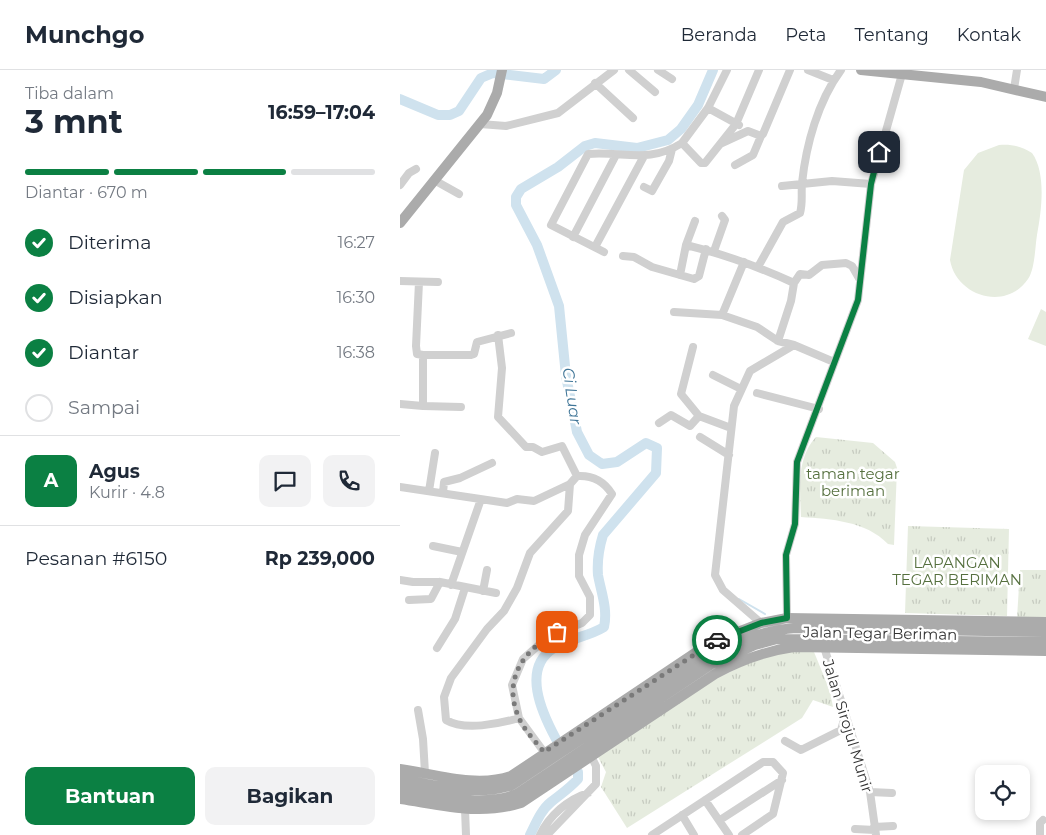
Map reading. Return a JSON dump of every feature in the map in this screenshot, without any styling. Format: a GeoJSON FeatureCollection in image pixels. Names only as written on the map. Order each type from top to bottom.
{"type":"FeatureCollection","features":[{"type":"Feature","properties":{"kind":"main road"},"geometry":{"type":"LineString","coordinates":[[400,223],[480,124],[493,104],[502,70]]}},
{"type":"Feature","properties":{"kind":"main road"},"geometry":{"type":"LineString","coordinates":[[861,70],[918,73],[981,82],[1046,97]]}},
{"type":"Feature","properties":{"kind":"main road","name":"Jalan Tegar Beriman"},"geometry":{"type":"LineString","coordinates":[[400,769],[472,780],[500,780],[511,776],[544,752],[710,643],[761,623],[787,618],[1046,622]]}},
{"type":"Feature","properties":{"kind":"main road","name":"Jalan Tegar Beriman"},"geometry":{"type":"LineString","coordinates":[[400,789],[476,800],[507,798],[517,794],[660,687],[724,647],[752,636],[784,628],[1046,632]]}},
{"type":"Feature","properties":{"kind":"main road","name":"Jalan Tegar Beriman"},"geometry":{"type":"LineString","coordinates":[[400,779],[458,788],[499,790],[512,785],[590,739],[679,686],[720,659],[755,645],[777,639],[1046,642]]}},
{"type":"Feature","properties":{"kind":"main road","name":"Jalan Tegar Beriman"},"geometry":{"type":"LineString","coordinates":[[400,798],[465,809],[505,808],[521,803],[715,674],[755,655],[794,647],[1046,652]]}},
{"type":"Feature","properties":{"kind":"main road"},"geometry":{"type":"LineString","coordinates":[[660,687],[663,674]]}},
{"type":"Feature","properties":{"kind":"main road"},"geometry":{"type":"LineString","coordinates":[[679,686],[680,698]]}},
{"type":"Feature","properties":{"kind":"street"},"geometry":{"type":"LineString","coordinates":[[480,124],[506,126],[558,113],[614,70]]}},
{"type":"Feature","properties":{"kind":"street"},"geometry":{"type":"LineString","coordinates":[[629,70],[655,92]]}},
{"type":"Feature","properties":{"kind":"street"},"geometry":{"type":"LineString","coordinates":[[658,70],[672,79]]}},
{"type":"Feature","properties":{"kind":"street"},"geometry":{"type":"LineString","coordinates":[[604,252],[551,225],[588,154],[644,156],[672,149],[682,143],[708,108],[727,70]]}},
{"type":"Feature","properties":{"kind":"street"},"geometry":{"type":"LineString","coordinates":[[682,143],[703,164],[736,124],[759,70]]}},
{"type":"Feature","properties":{"kind":"street"},"geometry":{"type":"LineString","coordinates":[[734,165],[753,155],[790,70]]}},
{"type":"Feature","properties":{"kind":"street"},"geometry":{"type":"LineString","coordinates":[[808,70],[833,80]]}},
{"type":"Feature","properties":{"kind":"street"},"geometry":{"type":"LineString","coordinates":[[758,267],[783,222],[800,213],[808,141],[833,80],[841,70]]}},
{"type":"Feature","properties":{"kind":"street"},"geometry":{"type":"LineString","coordinates":[[1014,89],[1017,70]]}},
{"type":"Feature","properties":{"kind":"street"},"geometry":{"type":"LineString","coordinates":[[787,618],[786,555],[795,524],[797,462],[858,300],[871,184],[897,73]]}},
{"type":"Feature","properties":{"kind":"street"},"geometry":{"type":"LineString","coordinates":[[595,83],[633,118]]}},
{"type":"Feature","properties":{"kind":"street"},"geometry":{"type":"LineString","coordinates":[[708,108],[748,131],[761,136]]}},
{"type":"Feature","properties":{"kind":"street"},"geometry":{"type":"LineString","coordinates":[[718,145],[748,131]]}},
{"type":"Feature","properties":{"kind":"street"},"geometry":{"type":"LineString","coordinates":[[644,187],[652,191],[669,161],[672,149]]}},
{"type":"Feature","properties":{"kind":"street"},"geometry":{"type":"LineString","coordinates":[[573,237],[616,154]]}},
{"type":"Feature","properties":{"kind":"street"},"geometry":{"type":"LineString","coordinates":[[595,247],[644,156]]}},
{"type":"Feature","properties":{"kind":"street"},"geometry":{"type":"LineString","coordinates":[[400,185],[409,173],[416,169]]}},
{"type":"Feature","properties":{"kind":"street"},"geometry":{"type":"LineString","coordinates":[[434,180],[459,194]]}},
{"type":"Feature","properties":{"kind":"street"},"geometry":{"type":"LineString","coordinates":[[782,186],[839,181],[871,184]]}},
{"type":"Feature","properties":{"kind":"street"},"geometry":{"type":"LineString","coordinates":[[714,251],[725,220],[722,216]]}},
{"type":"Feature","properties":{"kind":"street"},"geometry":{"type":"LineString","coordinates":[[680,275],[686,245],[694,221]]}},
{"type":"Feature","properties":{"kind":"street"},"geometry":{"type":"LineString","coordinates":[[686,245],[714,251],[794,283]]}},
{"type":"Feature","properties":{"kind":"street"},"geometry":{"type":"LineString","coordinates":[[624,256],[634,257],[652,267],[697,278],[706,250]]}},
{"type":"Feature","properties":{"kind":"street"},"geometry":{"type":"LineString","coordinates":[[722,315],[744,262]]}},
{"type":"Feature","properties":{"kind":"street"},"geometry":{"type":"LineString","coordinates":[[778,341],[787,316],[794,283],[800,274],[809,275],[822,265],[846,264],[852,266],[860,280]]}},
{"type":"Feature","properties":{"kind":"street"},"geometry":{"type":"LineString","coordinates":[[400,281],[438,282]]}},
{"type":"Feature","properties":{"kind":"street"},"geometry":{"type":"LineString","coordinates":[[419,282],[416,354],[471,355],[474,354],[477,342],[498,335],[511,334]]}},
{"type":"Feature","properties":{"kind":"street"},"geometry":{"type":"LineString","coordinates":[[674,312],[722,315],[757,327],[778,341],[834,362]]}},
{"type":"Feature","properties":{"kind":"street"},"geometry":{"type":"LineString","coordinates":[[498,335],[502,368],[498,418],[526,447],[533,446],[542,452],[562,446],[577,476]]}},
{"type":"Feature","properties":{"kind":"street"},"geometry":{"type":"LineString","coordinates":[[761,623],[723,590],[715,575],[731,428],[734,406],[750,371],[797,347]]}},
{"type":"Feature","properties":{"kind":"street"},"geometry":{"type":"LineString","coordinates":[[693,348],[681,394],[699,416],[731,428]]}},
{"type":"Feature","properties":{"kind":"street"},"geometry":{"type":"LineString","coordinates":[[423,355],[423,406]]}},
{"type":"Feature","properties":{"kind":"street"},"geometry":{"type":"LineString","coordinates":[[713,375],[741,389]]}},
{"type":"Feature","properties":{"kind":"street"},"geometry":{"type":"LineString","coordinates":[[756,393],[818,409]]}},
{"type":"Feature","properties":{"kind":"street"},"geometry":{"type":"LineString","coordinates":[[400,404],[461,406]]}},
{"type":"Feature","properties":{"kind":"street"},"geometry":{"type":"LineString","coordinates":[[659,423],[671,415],[690,426],[699,416]]}},
{"type":"Feature","properties":{"kind":"street"},"geometry":{"type":"LineString","coordinates":[[700,437],[729,455]]}},
{"type":"Feature","properties":{"kind":"street"},"geometry":{"type":"LineString","coordinates":[[429,491],[435,453]]}},
{"type":"Feature","properties":{"kind":"street"},"geometry":{"type":"LineString","coordinates":[[444,493],[444,482],[460,478],[492,464]]}},
{"type":"Feature","properties":{"kind":"street"},"geometry":{"type":"LineString","coordinates":[[400,487],[508,503],[517,499],[534,501],[570,484],[577,476]]}},
{"type":"Feature","properties":{"kind":"street"},"geometry":{"type":"LineString","coordinates":[[544,752],[519,718],[512,685],[523,659],[549,636],[582,624],[590,615],[590,597],[580,576],[579,555],[585,535],[612,494],[607,485],[600,480],[577,476]]}},
{"type":"Feature","properties":{"kind":"street"},"geometry":{"type":"LineString","coordinates":[[519,718],[495,725],[452,724],[446,720],[444,698],[451,678],[510,601],[530,553],[568,511],[570,484]]}},
{"type":"Feature","properties":{"kind":"street"},"geometry":{"type":"LineString","coordinates":[[452,585],[481,499]]}},
{"type":"Feature","properties":{"kind":"street"},"geometry":{"type":"LineString","coordinates":[[433,546],[462,552]]}},
{"type":"Feature","properties":{"kind":"street"},"geometry":{"type":"LineString","coordinates":[[483,591],[486,570]]}},
{"type":"Feature","properties":{"kind":"street"},"geometry":{"type":"LineString","coordinates":[[400,580],[440,582],[496,593]]}},
{"type":"Feature","properties":{"kind":"street"},"geometry":{"type":"LineString","coordinates":[[409,600],[431,599],[440,582]]}},
{"type":"Feature","properties":{"kind":"street"},"geometry":{"type":"LineString","coordinates":[[438,648],[455,619],[465,588]]}},
{"type":"Feature","properties":{"kind":"street","name":"Jalan Sirojul Munir"},"geometry":{"type":"LineString","coordinates":[[824,647],[870,792],[875,831]]}},
{"type":"Feature","properties":{"kind":"street"},"geometry":{"type":"LineString","coordinates":[[418,710],[423,739],[425,773]]}},
{"type":"Feature","properties":{"kind":"street"},"geometry":{"type":"LineString","coordinates":[[785,741],[797,749],[804,749],[841,730],[845,716]]}},
{"type":"Feature","properties":{"kind":"street"},"geometry":{"type":"LineString","coordinates":[[547,835],[564,815],[596,784],[596,766],[591,756]]}},
{"type":"Feature","properties":{"kind":"street"},"geometry":{"type":"LineString","coordinates":[[657,834],[682,815],[766,761],[778,765],[783,773],[773,814],[742,835]]}},
{"type":"Feature","properties":{"kind":"street"},"geometry":{"type":"LineString","coordinates":[[720,820],[782,780]]}},
{"type":"Feature","properties":{"kind":"street"},"geometry":{"type":"LineString","coordinates":[[870,792],[892,793]]}},
{"type":"Feature","properties":{"kind":"street"},"geometry":{"type":"LineString","coordinates":[[540,835],[559,810],[576,797],[588,793]]}},
{"type":"Feature","properties":{"kind":"street"},"geometry":{"type":"LineString","coordinates":[[705,800],[729,835]]}},
{"type":"Feature","properties":{"kind":"street"},"geometry":{"type":"LineString","coordinates":[[465,809],[466,835]]}},
{"type":"Feature","properties":{"kind":"street"},"geometry":{"type":"LineString","coordinates":[[682,815],[694,835]]}},
{"type":"Feature","properties":{"kind":"street"},"geometry":{"type":"LineString","coordinates":[[1040,835],[1040,823],[1043,820]]}},
{"type":"Feature","properties":{"kind":"street"},"geometry":{"type":"LineString","coordinates":[[855,829],[875,831],[894,826]]}},
{"type":"Feature","properties":{"kind":"green space"},"geometry":{"type":"Polygon","coordinates":[[[999,145],[1016,146],[1032,153],[1039,170],[1042,191],[1034,258],[1030,275],[1019,289],[1007,295],[995,297],[972,291],[962,283],[954,273],[950,260],[964,170],[978,153],[999,145]]]}},
{"type":"Feature","properties":{"kind":"green space"},"geometry":{"type":"Polygon","coordinates":[[[1041,309],[1046,312],[1046,346],[1028,339],[1041,309]]]}},
{"type":"Feature","properties":{"kind":"green space","name":"taman tegar beriman"},"geometry":{"type":"Polygon","coordinates":[[[816,437],[873,443],[895,462],[897,468],[894,545],[888,544],[879,536],[859,526],[836,520],[801,517],[800,486],[802,465],[810,445],[816,437]]]}},
{"type":"Feature","properties":{"kind":"green space","name":"LAPANGAN TEGAR BERIMAN"},"geometry":{"type":"Polygon","coordinates":[[[908,526],[1009,529],[1007,616],[905,613],[908,526]]]}},
{"type":"Feature","properties":{"kind":"green space"},"geometry":{"type":"Polygon","coordinates":[[[1020,570],[1046,570],[1046,618],[1017,618],[1020,570]]]}},
{"type":"Feature","properties":{"kind":"green space"},"geometry":{"type":"Polygon","coordinates":[[[790,650],[814,652],[830,691],[833,707],[813,700],[802,718],[627,828],[601,787],[606,772],[598,757],[712,681],[760,657],[790,650]]]}},
{"type":"Feature","properties":{"kind":"waterway","name":"Ci Luar"},"geometry":{"type":"LineString","coordinates":[[400,99],[438,115],[450,115],[459,111],[481,78],[493,73],[544,79],[556,70]]}},
{"type":"Feature","properties":{"kind":"waterway","name":"Ci Luar"},"geometry":{"type":"LineString","coordinates":[[556,739],[545,717],[537,691],[538,667],[544,657],[554,648],[604,627],[605,607],[598,575],[600,545],[603,535],[656,473],[657,448],[646,443],[617,462],[602,464],[589,455],[577,432],[566,376],[559,306],[537,245],[516,205],[516,197],[521,189],[558,167],[585,146],[595,143],[637,148],[668,140],[681,129],[698,105],[713,70]]}},
{"type":"Feature","properties":{"kind":"waterway"},"geometry":{"type":"LineString","coordinates":[[739,599],[765,614]]}},
{"type":"Feature","properties":{"kind":"waterway","name":"Ci Luar"},"geometry":{"type":"LineString","coordinates":[[530,835],[544,809],[578,779],[578,772]]}},
{"type":"Feature","properties":{"kind":"way so far"},"geometry":{"type":"LineString","coordinates":[[557,632],[549,636],[523,659],[512,685],[519,718],[544,752],[697,651],[717,640]]}},
{"type":"Feature","properties":{"kind":"route"},"geometry":{"type":"LineString","coordinates":[[717,640],[761,623],[787,618],[786,555],[795,524],[797,462],[858,300],[871,184],[879,152]]}}]}
